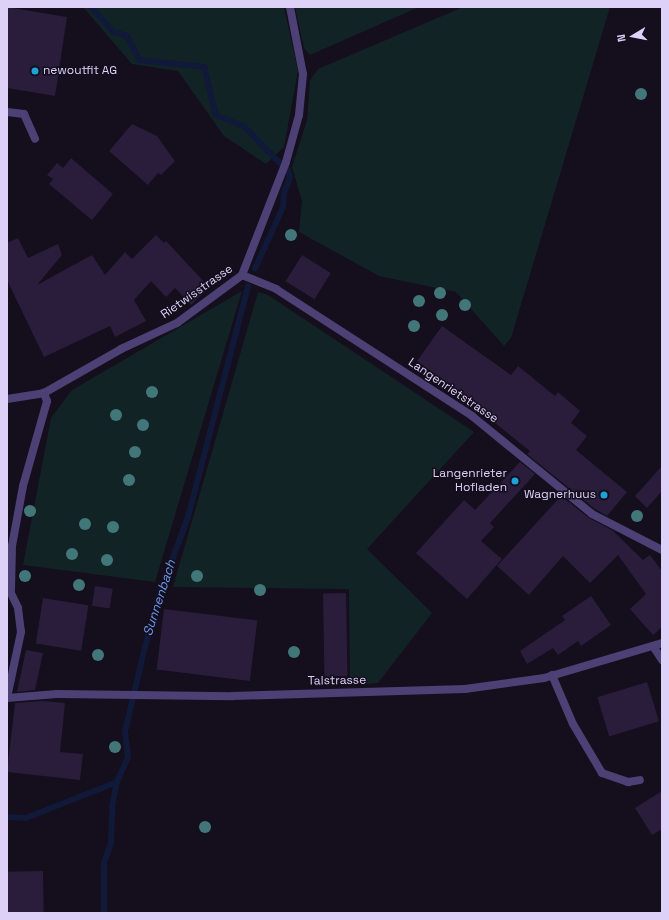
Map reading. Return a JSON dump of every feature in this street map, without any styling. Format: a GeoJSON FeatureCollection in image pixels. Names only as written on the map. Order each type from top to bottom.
{"type":"FeatureCollection","features":[{"type":"Feature","properties":{"kind":"street","name":"Rietwisstrasse"},"geometry":{"type":"LineString","coordinates":[[7,399],[44,392],[121,349],[177,323],[242,275],[295,136],[301,100],[302,62],[290,7]]}},
{"type":"Feature","properties":{"kind":"street"},"geometry":{"type":"LineString","coordinates":[[7,112],[24,114],[36,139]]}},
{"type":"Feature","properties":{"kind":"street","name":"Langenrietstrasse"},"geometry":{"type":"LineString","coordinates":[[242,275],[276,289],[472,416],[592,514],[662,550]]}},
{"type":"Feature","properties":{"kind":"street"},"geometry":{"type":"LineString","coordinates":[[7,698],[22,632],[18,608],[9,588],[12,546],[25,479],[47,401],[44,392]]}},
{"type":"Feature","properties":{"kind":"street","name":"Talstrasse"},"geometry":{"type":"LineString","coordinates":[[7,698],[57,694],[142,695],[444,691],[510,684],[552,675],[662,643]]}},
{"type":"Feature","properties":{"kind":"street"},"geometry":{"type":"LineString","coordinates":[[653,646],[662,660]]}},
{"type":"Feature","properties":{"kind":"street"},"geometry":{"type":"LineString","coordinates":[[552,675],[573,724],[602,773],[628,782],[640,780]]}},
{"type":"Feature","properties":{"kind":"shaded area"},"geometry":{"type":"Polygon","coordinates":[[[83,7],[284,7],[298,71],[284,147],[266,164],[224,136],[178,71],[132,64],[83,7]]]}},
{"type":"Feature","properties":{"kind":"shaded area"},"geometry":{"type":"Polygon","coordinates":[[[295,7],[419,7],[310,55],[304,48],[295,7]]]}},
{"type":"Feature","properties":{"kind":"shaded area"},"geometry":{"type":"Polygon","coordinates":[[[463,7],[610,7],[511,338],[504,346],[456,292],[379,276],[299,232],[302,201],[292,167],[307,120],[310,80],[318,69],[463,7]]]}},
{"type":"Feature","properties":{"kind":"shaded area"},"geometry":{"type":"Polygon","coordinates":[[[242,291],[155,582],[23,565],[51,418],[72,390],[242,291]]]}},
{"type":"Feature","properties":{"kind":"shaded area"},"geometry":{"type":"Polygon","coordinates":[[[258,292],[268,295],[474,432],[367,549],[432,613],[378,683],[350,685],[349,589],[173,587],[258,292]]]}},
{"type":"Feature","properties":{"kind":"building"},"geometry":{"type":"Polygon","coordinates":[[[7,7],[67,17],[55,96],[7,88],[7,7]]]}},
{"type":"Feature","properties":{"kind":"building"},"geometry":{"type":"Polygon","coordinates":[[[132,124],[157,136],[175,161],[161,175],[158,173],[148,185],[109,151],[132,124]]]}},
{"type":"Feature","properties":{"kind":"building"},"geometry":{"type":"Polygon","coordinates":[[[71,158],[113,194],[92,220],[49,184],[53,179],[47,175],[57,163],[63,168],[71,158]]]}},
{"type":"Feature","properties":{"kind":"building"},"geometry":{"type":"Polygon","coordinates":[[[156,235],[164,243],[166,241],[209,287],[191,305],[175,288],[166,297],[151,281],[134,300],[146,321],[115,337],[110,326],[44,357],[7,280],[7,243],[18,238],[28,258],[58,244],[62,255],[37,285],[92,255],[105,275],[125,252],[132,259],[156,235]]]}},
{"type":"Feature","properties":{"kind":"building"},"geometry":{"type":"Polygon","coordinates":[[[302,255],[331,273],[314,299],[286,281],[302,255]]]}},
{"type":"Feature","properties":{"kind":"building"},"geometry":{"type":"Polygon","coordinates":[[[442,326],[511,375],[518,366],[555,396],[558,392],[580,411],[571,423],[587,436],[576,450],[627,492],[607,516],[595,509],[527,454],[530,451],[481,412],[483,409],[417,361],[442,326]]]}},
{"type":"Feature","properties":{"kind":"building"},"geometry":{"type":"Polygon","coordinates":[[[520,462],[535,474],[490,523],[494,527],[481,541],[502,559],[467,599],[416,553],[464,500],[475,510],[520,462]]]}},
{"type":"Feature","properties":{"kind":"building"},"geometry":{"type":"Polygon","coordinates":[[[662,466],[662,491],[647,508],[635,496],[662,466]]]}},
{"type":"Feature","properties":{"kind":"building"},"geometry":{"type":"Polygon","coordinates":[[[561,496],[589,518],[612,530],[643,560],[650,555],[662,571],[662,627],[653,635],[630,609],[646,594],[618,555],[590,583],[563,556],[529,595],[497,566],[561,496]]]}},
{"type":"Feature","properties":{"kind":"building"},"geometry":{"type":"Polygon","coordinates":[[[95,586],[113,589],[110,609],[92,606],[95,586]]]}},
{"type":"Feature","properties":{"kind":"building"},"geometry":{"type":"Polygon","coordinates":[[[323,593],[346,593],[347,676],[324,676],[323,593]]]}},
{"type":"Feature","properties":{"kind":"building"},"geometry":{"type":"Polygon","coordinates":[[[591,596],[611,625],[581,646],[578,641],[558,655],[553,648],[527,664],[520,651],[565,620],[562,616],[591,596]]]}},
{"type":"Feature","properties":{"kind":"building"},"geometry":{"type":"Polygon","coordinates":[[[43,598],[88,605],[81,651],[36,643],[43,598]]]}},
{"type":"Feature","properties":{"kind":"building"},"geometry":{"type":"Polygon","coordinates":[[[164,609],[257,620],[250,681],[157,670],[164,609]]]}},
{"type":"Feature","properties":{"kind":"building"},"geometry":{"type":"Polygon","coordinates":[[[26,650],[43,653],[35,690],[17,692],[26,650]]]}},
{"type":"Feature","properties":{"kind":"building"},"geometry":{"type":"Polygon","coordinates":[[[647,682],[659,721],[609,736],[597,697],[647,682]]]}},
{"type":"Feature","properties":{"kind":"building"},"geometry":{"type":"Polygon","coordinates":[[[43,701],[65,703],[60,752],[83,754],[80,780],[7,772],[15,703],[43,701]]]}},
{"type":"Feature","properties":{"kind":"building"},"geometry":{"type":"Polygon","coordinates":[[[662,791],[662,829],[652,835],[635,808],[662,791]]]}},
{"type":"Feature","properties":{"kind":"building"},"geometry":{"type":"Polygon","coordinates":[[[43,871],[44,913],[8,913],[7,872],[43,871]]]}},
{"type":"Feature","properties":{"kind":"waterway","name":"Sunnenbach"},"geometry":{"type":"LineString","coordinates":[[92,7],[114,32],[127,36],[140,60],[205,67],[216,115],[245,127],[280,163]]}},
{"type":"Feature","properties":{"kind":"waterway","name":"Sunnenbach"},"geometry":{"type":"LineString","coordinates":[[255,269],[283,207],[284,193],[290,177],[288,170]]}},
{"type":"Feature","properties":{"kind":"waterway","name":"Sunnenbach"},"geometry":{"type":"LineString","coordinates":[[104,913],[104,863],[111,843],[112,807],[117,782],[128,757],[125,732],[143,655],[159,596],[188,517],[248,287]]}},
{"type":"Feature","properties":{"kind":"waterway"},"geometry":{"type":"LineString","coordinates":[[7,817],[26,818],[117,782]]}},
{"type":"Feature","properties":{"kind":"place","name":"newoutfit AG"},"geometry":{"type":"Point","coordinates":[35,71]}},
{"type":"Feature","properties":{"kind":"place","name":"Langenrieter Hofladen"},"geometry":{"type":"Point","coordinates":[515,481]}},
{"type":"Feature","properties":{"kind":"place","name":"Wagnerhuus"},"geometry":{"type":"Point","coordinates":[604,495]}}]}
